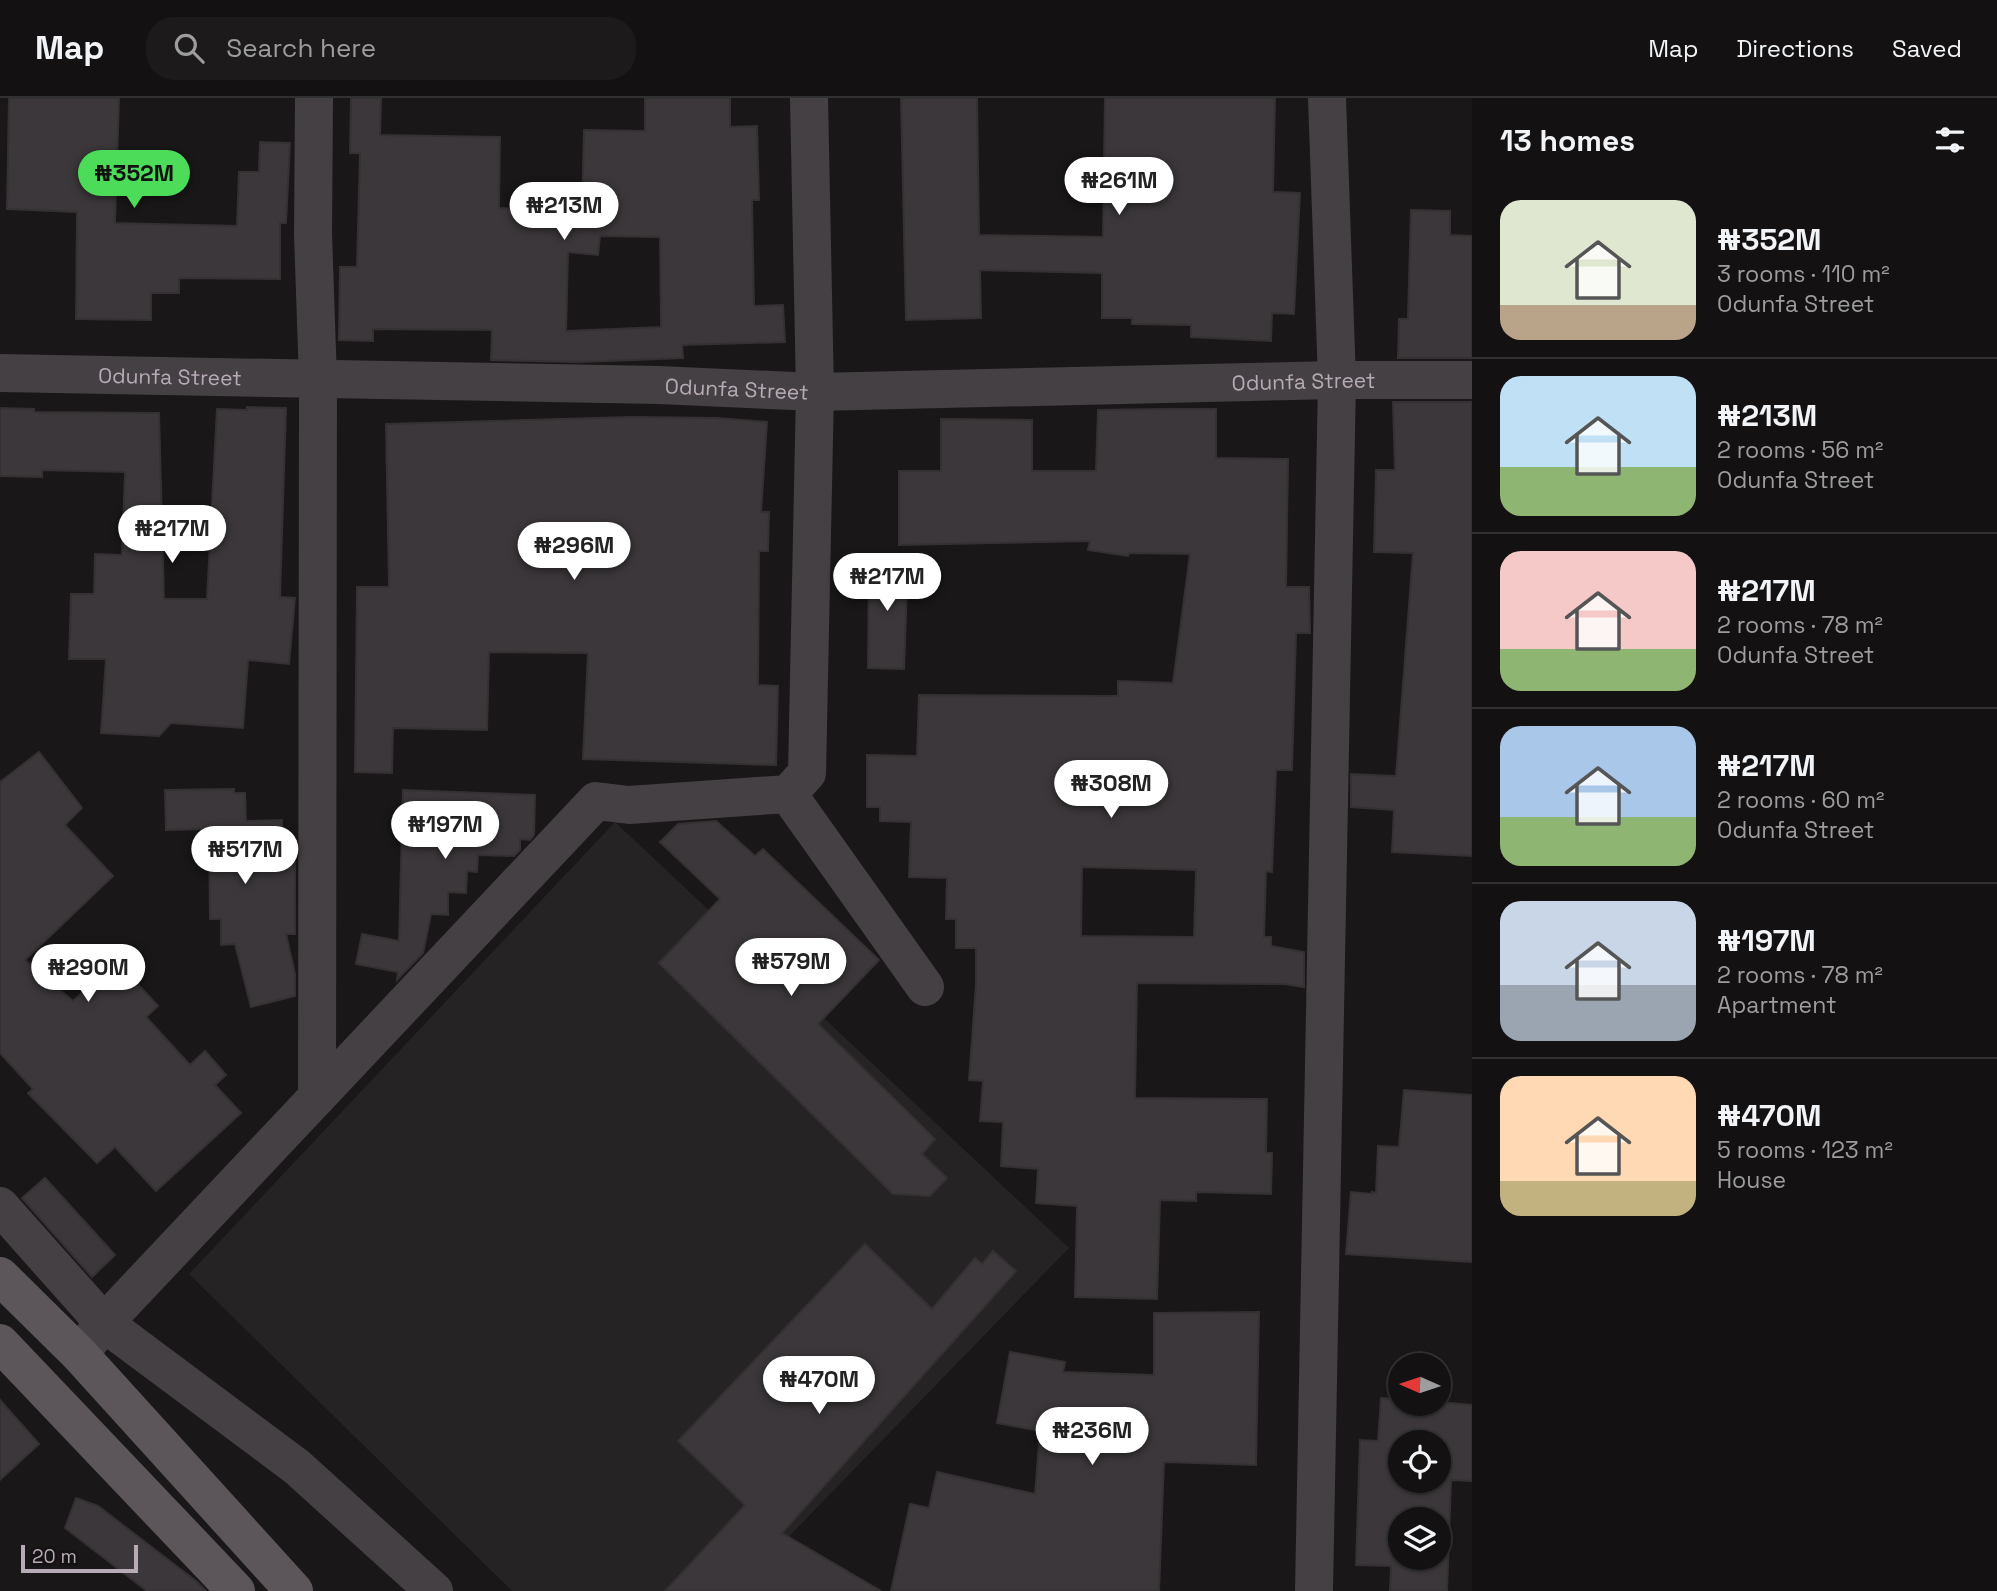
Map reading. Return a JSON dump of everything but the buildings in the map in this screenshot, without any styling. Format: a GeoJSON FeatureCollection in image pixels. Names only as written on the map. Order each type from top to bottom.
{"type":"FeatureCollection","features":[{"type":"Feature","properties":{"kind":"main road"},"geometry":{"type":"LineString","coordinates":[[0,1276],[79,1354],[294,1591]]}},
{"type":"Feature","properties":{"kind":"main road"},"geometry":{"type":"LineString","coordinates":[[0,1343],[236,1591]]}},
{"type":"Feature","properties":{"kind":"street"},"geometry":{"type":"LineString","coordinates":[[314,98],[313,234],[318,380],[317,1097]]}},
{"type":"Feature","properties":{"kind":"street"},"geometry":{"type":"LineString","coordinates":[[79,1354],[104,1323],[596,801],[629,805],[788,794],[807,773],[815,392],[810,98]]}},
{"type":"Feature","properties":{"kind":"street"},"geometry":{"type":"LineString","coordinates":[[1314,1591],[1338,380],[1327,98]]}},
{"type":"Feature","properties":{"kind":"street","name":"Odunfa Street"},"geometry":{"type":"LineString","coordinates":[[0,373],[659,385],[815,392],[1338,380],[1472,380]]}},
{"type":"Feature","properties":{"kind":"street"},"geometry":{"type":"LineString","coordinates":[[788,794],[925,987]]}},
{"type":"Feature","properties":{"kind":"street"},"geometry":{"type":"LineString","coordinates":[[0,1206],[104,1323],[297,1467],[418,1587]]}},
{"type":"Feature","properties":{"kind":"shaded area"},"geometry":{"type":"Polygon","coordinates":[[[615,822],[1069,1248],[736,1591],[512,1591],[189,1274],[615,822]]]}}]}
